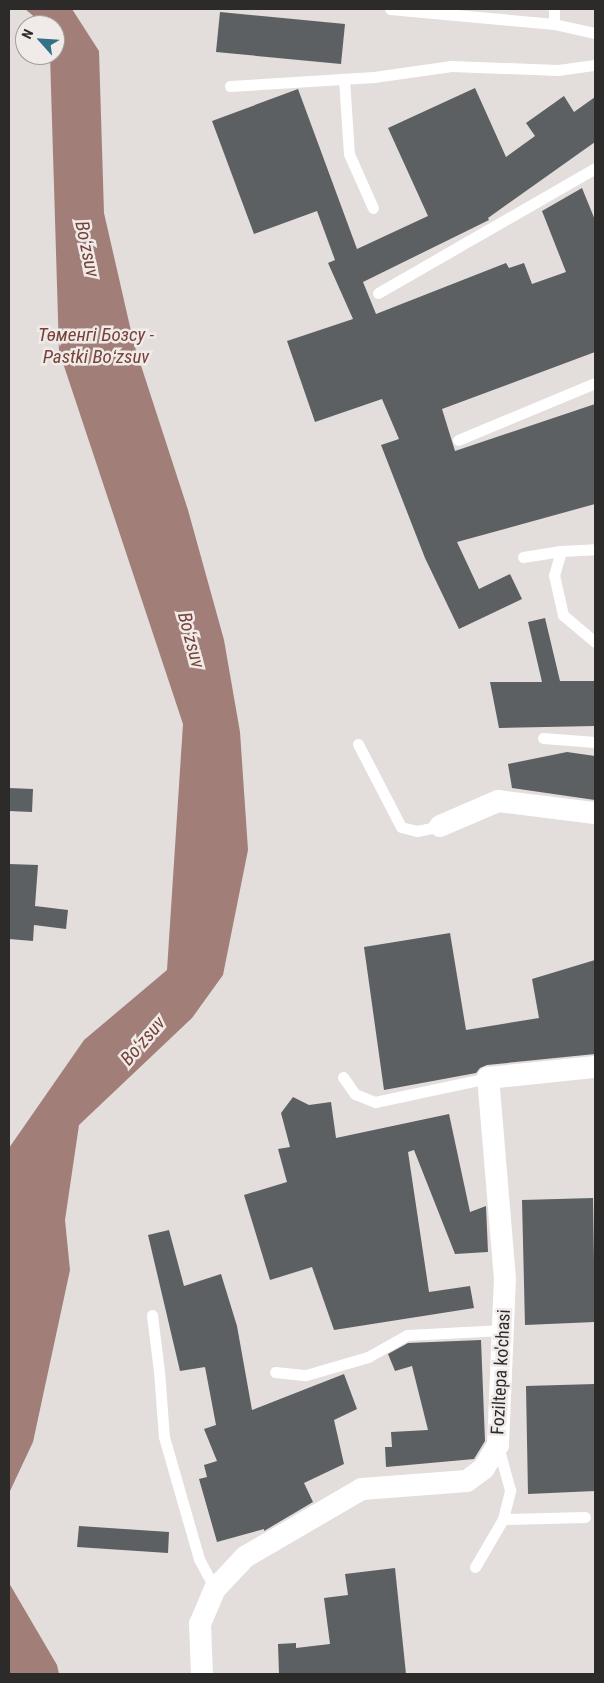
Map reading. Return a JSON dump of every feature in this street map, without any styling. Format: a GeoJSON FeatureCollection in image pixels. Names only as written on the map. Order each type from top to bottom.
{"type":"FeatureCollection","features":[{"type":"Feature","properties":{"kind":"street"},"geometry":{"type":"LineString","coordinates":[[440,826],[498,801],[595,813]]}},
{"type":"Feature","properties":{"kind":"street"},"geometry":{"type":"LineString","coordinates":[[488,1078],[595,1067]]}},
{"type":"Feature","properties":{"kind":"street","name":"Foziltepa ko'chasi"},"geometry":{"type":"LineString","coordinates":[[202,1674],[200,1624],[215,1589],[245,1557],[362,1489],[466,1481],[484,1468],[498,1445],[505,1279],[488,1078]]}},
{"type":"Feature","properties":{"kind":"lane"},"geometry":{"type":"LineString","coordinates":[[390,9],[554,24],[595,33]]}},
{"type":"Feature","properties":{"kind":"lane"},"geometry":{"type":"LineString","coordinates":[[554,9],[554,24]]}},
{"type":"Feature","properties":{"kind":"lane"},"geometry":{"type":"LineString","coordinates":[[230,86],[344,79],[451,66],[558,70],[595,65]]}},
{"type":"Feature","properties":{"kind":"lane"},"geometry":{"type":"LineString","coordinates":[[344,79],[349,154],[373,208]]}},
{"type":"Feature","properties":{"kind":"lane"},"geometry":{"type":"LineString","coordinates":[[378,293],[595,168]]}},
{"type":"Feature","properties":{"kind":"lane"},"geometry":{"type":"LineString","coordinates":[[458,440],[595,383]]}},
{"type":"Feature","properties":{"kind":"lane"},"geometry":{"type":"LineString","coordinates":[[523,557],[561,550],[595,549]]}},
{"type":"Feature","properties":{"kind":"lane"},"geometry":{"type":"LineString","coordinates":[[561,550],[554,575],[563,615],[595,642]]}},
{"type":"Feature","properties":{"kind":"lane"},"geometry":{"type":"LineString","coordinates":[[543,738],[595,742]]}},
{"type":"Feature","properties":{"kind":"lane"},"geometry":{"type":"LineString","coordinates":[[358,744],[401,827],[417,831],[440,826]]}},
{"type":"Feature","properties":{"kind":"lane"},"geometry":{"type":"LineString","coordinates":[[344,1077],[355,1094],[375,1102],[488,1078]]}},
{"type":"Feature","properties":{"kind":"lane"},"geometry":{"type":"LineString","coordinates":[[152,1315],[164,1437],[199,1559],[215,1589]]}},
{"type":"Feature","properties":{"kind":"lane"},"geometry":{"type":"LineString","coordinates":[[275,1372],[306,1375],[368,1357],[407,1335],[503,1330]]}},
{"type":"Feature","properties":{"kind":"lane"},"geometry":{"type":"LineString","coordinates":[[475,1567],[503,1519],[510,1490],[498,1445]]}},
{"type":"Feature","properties":{"kind":"lane"},"geometry":{"type":"LineString","coordinates":[[503,1519],[585,1517]]}},
{"type":"Feature","properties":{"kind":"water","name":"Төменгі Бозсу - Pastki Boʻzsuv"},"geometry":{"type":"Polygon","coordinates":[[[25,9],[72,9],[99,51],[104,213],[134,344],[188,510],[224,640],[240,732],[248,850],[223,975],[192,1018],[79,1125],[65,1220],[70,1270],[33,1442],[10,1491],[9,1557],[9,1148],[84,1040],[167,970],[183,724],[59,351],[50,65],[65,65],[65,15],[32,15],[25,9]]]}},
{"type":"Feature","properties":{"kind":"water"},"geometry":{"type":"Polygon","coordinates":[[[9,1583],[57,1665],[59,1674],[9,1674],[9,1583]]]}},
{"type":"Feature","properties":{"kind":"building"},"geometry":{"type":"Polygon","coordinates":[[[220,12],[345,24],[341,64],[216,52],[220,12]]]}},
{"type":"Feature","properties":{"kind":"building"},"geometry":{"type":"Polygon","coordinates":[[[475,88],[506,157],[535,136],[526,123],[564,96],[574,112],[595,97],[595,142],[488,218],[489,220],[363,282],[376,314],[506,263],[509,268],[524,263],[532,284],[566,272],[542,211],[582,188],[595,220],[595,352],[442,409],[455,451],[595,404],[595,504],[457,542],[479,589],[510,574],[522,599],[459,629],[425,558],[381,445],[399,439],[382,399],[315,422],[287,341],[353,319],[328,263],[335,260],[317,211],[254,234],[212,121],[298,89],[357,249],[428,216],[388,128],[475,88]]]}},
{"type":"Feature","properties":{"kind":"building"},"geometry":{"type":"Polygon","coordinates":[[[545,618],[560,681],[595,681],[595,726],[499,728],[490,682],[542,682],[528,622],[545,618]]]}},
{"type":"Feature","properties":{"kind":"building"},"geometry":{"type":"Polygon","coordinates":[[[567,752],[595,756],[595,800],[512,788],[508,764],[567,752]]]}},
{"type":"Feature","properties":{"kind":"building"},"geometry":{"type":"Polygon","coordinates":[[[9,788],[33,789],[32,812],[9,811],[9,788]]]}},
{"type":"Feature","properties":{"kind":"building"},"geometry":{"type":"Polygon","coordinates":[[[9,864],[38,865],[35,906],[68,910],[66,929],[34,925],[33,941],[9,939],[9,864]]]}},
{"type":"Feature","properties":{"kind":"building"},"geometry":{"type":"Polygon","coordinates":[[[450,933],[466,1030],[539,1018],[532,979],[595,960],[595,1054],[487,1065],[480,1068],[476,1073],[384,1090],[364,947],[450,933]]]}},
{"type":"Feature","properties":{"kind":"building"},"geometry":{"type":"Polygon","coordinates":[[[293,1097],[309,1105],[331,1102],[336,1138],[449,1114],[470,1212],[486,1206],[488,1252],[455,1254],[414,1150],[408,1152],[429,1292],[470,1286],[474,1308],[334,1330],[312,1267],[270,1280],[244,1195],[287,1182],[278,1149],[290,1147],[281,1113],[293,1097]]]}},
{"type":"Feature","properties":{"kind":"building"},"geometry":{"type":"Polygon","coordinates":[[[593,1198],[595,1322],[525,1325],[522,1200],[593,1198]]]}},
{"type":"Feature","properties":{"kind":"building"},"geometry":{"type":"Polygon","coordinates":[[[169,1230],[184,1286],[221,1274],[237,1326],[252,1410],[344,1374],[357,1409],[334,1420],[344,1464],[304,1483],[313,1502],[264,1531],[264,1529],[217,1542],[199,1479],[207,1477],[204,1465],[217,1461],[204,1429],[216,1425],[205,1367],[180,1371],[148,1235],[169,1230]]]}},
{"type":"Feature","properties":{"kind":"building"},"geometry":{"type":"Polygon","coordinates":[[[481,1340],[485,1441],[474,1459],[386,1467],[385,1447],[392,1447],[391,1432],[428,1430],[412,1366],[395,1371],[388,1354],[408,1343],[481,1340]]]}},
{"type":"Feature","properties":{"kind":"building"},"geometry":{"type":"Polygon","coordinates":[[[595,1384],[595,1491],[528,1494],[526,1386],[595,1384]]]}},
{"type":"Feature","properties":{"kind":"building"},"geometry":{"type":"Polygon","coordinates":[[[79,1526],[169,1532],[168,1553],[77,1547],[79,1526]]]}},
{"type":"Feature","properties":{"kind":"building"},"geometry":{"type":"Polygon","coordinates":[[[395,1568],[406,1674],[279,1674],[278,1644],[296,1643],[296,1648],[330,1644],[324,1598],[348,1595],[345,1574],[395,1568]]]}},
{"type":"Feature","properties":{"kind":"water label","name":"Boʻzsuv"},"geometry":{"type":"Point","coordinates":[87,249]}},
{"type":"Feature","properties":{"kind":"water label","name":"Boʻzsuv"},"geometry":{"type":"Point","coordinates":[191,640]}},
{"type":"Feature","properties":{"kind":"water label","name":"Boʻzsuv"},"geometry":{"type":"Point","coordinates":[143,1041]}}]}
